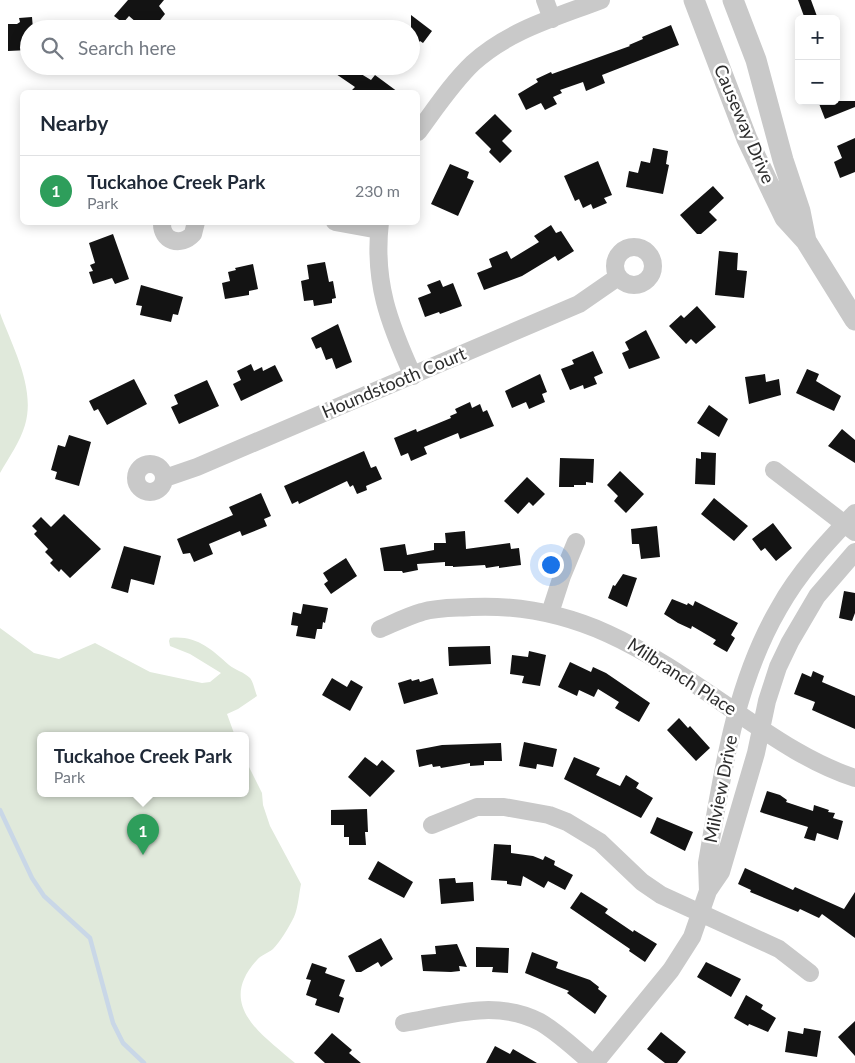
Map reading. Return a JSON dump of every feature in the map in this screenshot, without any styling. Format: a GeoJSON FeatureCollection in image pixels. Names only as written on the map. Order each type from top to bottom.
{"type":"FeatureCollection","features":[{"type":"Feature","properties":{"kind":"street"},"geometry":{"type":"LineString","coordinates":[[545,0],[552,19]]}},
{"type":"Feature","properties":{"kind":"street"},"geometry":{"type":"LineString","coordinates":[[420,129],[459,77],[481,56],[518,33],[601,0]]}},
{"type":"Feature","properties":{"kind":"street","name":"Causeway Drive"},"geometry":{"type":"LineString","coordinates":[[694,0],[761,169],[785,218],[806,242],[855,320]]}},
{"type":"Feature","properties":{"kind":"street","name":"Causeway Drive"},"geometry":{"type":"LineString","coordinates":[[733,0],[760,76],[783,160],[800,211],[806,242]]}},
{"type":"Feature","properties":{"kind":"street"},"geometry":{"type":"LineString","coordinates":[[163,225],[167,238],[178,242],[184,241],[193,234],[195,225]]}},
{"type":"Feature","properties":{"kind":"street"},"geometry":{"type":"LineString","coordinates":[[380,226],[377,251],[383,300],[413,376]]}},
{"type":"Feature","properties":{"kind":"street","name":"Houndstooth Court"},"geometry":{"type":"LineString","coordinates":[[164,478],[197,467],[579,304],[618,277]]}},
{"type":"Feature","properties":{"kind":"street"},"geometry":{"type":"LineString","coordinates":[[774,470],[851,523]]}},
{"type":"Feature","properties":{"kind":"street","name":"Milview Drive"},"geometry":{"type":"LineString","coordinates":[[708,891],[707,863],[745,681],[762,640],[779,607],[798,578],[851,523]]}},
{"type":"Feature","properties":{"kind":"street"},"geometry":{"type":"LineString","coordinates":[[550,613],[576,542]]}},
{"type":"Feature","properties":{"kind":"street","name":"Milview Drive"},"geometry":{"type":"LineString","coordinates":[[594,1063],[671,970],[692,937],[708,891],[721,872],[756,753],[767,701],[790,642],[817,596],[855,552]]}},
{"type":"Feature","properties":{"kind":"street","name":"Milbranch Place"},"geometry":{"type":"LineString","coordinates":[[380,629],[435,609],[486,606],[550,613],[615,636],[640,649],[802,755],[837,772],[855,778]]}},
{"type":"Feature","properties":{"kind":"street"},"geometry":{"type":"LineString","coordinates":[[432,825],[477,807],[512,808],[549,815],[567,822],[600,842],[642,882],[661,895],[779,949],[810,973]]}},
{"type":"Feature","properties":{"kind":"street"},"geometry":{"type":"LineString","coordinates":[[404,1023],[480,1010],[511,1012],[540,1022],[594,1063]]}},
{"type":"Feature","properties":{"kind":"shaded area"},"geometry":{"type":"Polygon","coordinates":[[[0,313],[25,382],[28,411],[20,437],[0,473],[0,313]]]}},
{"type":"Feature","properties":{"kind":"shaded area"},"geometry":{"type":"Polygon","coordinates":[[[0,628],[34,653],[59,659],[95,643],[150,672],[202,683],[210,682],[221,673],[190,654],[170,646],[169,641],[170,638],[179,638],[203,644],[229,665],[245,674],[251,679],[253,684],[257,696],[227,714],[234,732],[37,732],[37,797],[249,797],[249,767],[262,793],[263,805],[270,826],[301,884],[294,917],[287,930],[276,946],[259,958],[245,976],[241,991],[242,1005],[248,1018],[257,1030],[295,1063],[0,1063],[0,628]]]}},
{"type":"Feature","properties":{"kind":"building"},"geometry":{"type":"Polygon","coordinates":[[[128,0],[164,0],[159,6],[165,14],[160,20],[134,20],[129,16],[126,20],[119,20],[114,16],[128,0]]]}},
{"type":"Feature","properties":{"kind":"building"},"geometry":{"type":"Polygon","coordinates":[[[798,0],[811,0],[817,15],[804,15],[798,0]]]}},
{"type":"Feature","properties":{"kind":"building"},"geometry":{"type":"Polygon","coordinates":[[[411,15],[418,20],[411,20],[411,15]]]}},
{"type":"Feature","properties":{"kind":"building"},"geometry":{"type":"Polygon","coordinates":[[[32,17],[32,20],[20,20],[20,22],[19,18],[32,17]]]}},
{"type":"Feature","properties":{"kind":"building"},"geometry":{"type":"Polygon","coordinates":[[[20,22],[20,50],[8,51],[8,24],[20,22]]]}},
{"type":"Feature","properties":{"kind":"building"},"geometry":{"type":"Polygon","coordinates":[[[420,22],[432,31],[423,43],[420,41],[420,22]]]}},
{"type":"Feature","properties":{"kind":"building"},"geometry":{"type":"Polygon","coordinates":[[[671,25],[679,45],[602,75],[605,83],[586,91],[583,82],[560,90],[562,93],[553,97],[557,104],[545,110],[541,103],[526,110],[518,94],[538,82],[536,79],[551,72],[552,74],[630,46],[643,39],[642,37],[671,25]]]}},
{"type":"Feature","properties":{"kind":"building"},"geometry":{"type":"Polygon","coordinates":[[[337,75],[363,75],[371,80],[375,75],[395,90],[352,90],[355,87],[337,75]]]}},
{"type":"Feature","properties":{"kind":"building"},"geometry":{"type":"Polygon","coordinates":[[[840,101],[855,101],[855,107],[825,119],[820,105],[840,105],[840,101]]]}},
{"type":"Feature","properties":{"kind":"building"},"geometry":{"type":"Polygon","coordinates":[[[495,114],[512,131],[502,141],[512,151],[500,163],[489,152],[491,149],[475,133],[495,114]]]}},
{"type":"Feature","properties":{"kind":"building"},"geometry":{"type":"Polygon","coordinates":[[[855,138],[855,172],[840,178],[834,162],[842,158],[837,146],[855,138]]]}},
{"type":"Feature","properties":{"kind":"building"},"geometry":{"type":"Polygon","coordinates":[[[653,148],[668,151],[666,164],[669,165],[663,194],[626,187],[629,171],[638,173],[641,161],[650,163],[653,148]]]}},
{"type":"Feature","properties":{"kind":"building"},"geometry":{"type":"Polygon","coordinates":[[[598,161],[612,195],[604,198],[607,203],[593,209],[591,204],[583,208],[579,199],[575,201],[564,176],[598,161]]]}},
{"type":"Feature","properties":{"kind":"building"},"geometry":{"type":"Polygon","coordinates":[[[450,164],[469,172],[467,178],[474,181],[458,216],[431,204],[450,164]]]}},
{"type":"Feature","properties":{"kind":"building"},"geometry":{"type":"Polygon","coordinates":[[[713,186],[724,198],[709,212],[717,220],[701,234],[697,234],[680,215],[713,186]]]}},
{"type":"Feature","properties":{"kind":"building"},"geometry":{"type":"Polygon","coordinates":[[[551,225],[556,233],[561,231],[574,251],[558,261],[555,256],[522,276],[484,290],[477,273],[492,267],[489,259],[507,251],[511,259],[539,242],[534,236],[551,225]]]}},
{"type":"Feature","properties":{"kind":"building"},"geometry":{"type":"Polygon","coordinates":[[[113,234],[129,279],[115,284],[112,278],[93,284],[89,272],[93,271],[90,265],[95,263],[89,243],[113,234]]]}},
{"type":"Feature","properties":{"kind":"building"},"geometry":{"type":"Polygon","coordinates":[[[719,251],[738,253],[737,270],[747,271],[744,298],[715,295],[719,251]]]}},
{"type":"Feature","properties":{"kind":"building"},"geometry":{"type":"Polygon","coordinates":[[[325,262],[329,282],[333,281],[336,298],[332,299],[332,303],[314,306],[313,300],[304,301],[301,281],[309,279],[307,265],[325,262]]]}},
{"type":"Feature","properties":{"kind":"building"},"geometry":{"type":"Polygon","coordinates":[[[253,264],[258,289],[249,291],[249,295],[225,299],[222,283],[230,281],[228,272],[236,270],[235,268],[253,264]]]}},
{"type":"Feature","properties":{"kind":"building"},"geometry":{"type":"Polygon","coordinates":[[[440,280],[443,287],[453,283],[462,306],[425,317],[418,298],[431,293],[427,285],[440,280]]]}},
{"type":"Feature","properties":{"kind":"building"},"geometry":{"type":"Polygon","coordinates":[[[141,285],[183,297],[178,315],[173,314],[171,322],[140,315],[142,306],[136,305],[141,285]]]}},
{"type":"Feature","properties":{"kind":"building"},"geometry":{"type":"Polygon","coordinates":[[[697,306],[716,327],[696,344],[691,339],[686,344],[669,326],[681,315],[684,318],[697,306]]]}},
{"type":"Feature","properties":{"kind":"building"},"geometry":{"type":"Polygon","coordinates":[[[338,324],[352,362],[336,369],[332,358],[326,360],[321,347],[316,349],[311,338],[338,324]]]}},
{"type":"Feature","properties":{"kind":"building"},"geometry":{"type":"Polygon","coordinates":[[[646,330],[660,358],[629,369],[622,353],[629,350],[625,342],[646,330]]]}},
{"type":"Feature","properties":{"kind":"building"},"geometry":{"type":"Polygon","coordinates":[[[593,351],[603,373],[594,377],[597,384],[584,389],[583,385],[570,390],[561,369],[574,364],[572,360],[593,351]]]}},
{"type":"Feature","properties":{"kind":"building"},"geometry":{"type":"Polygon","coordinates":[[[251,364],[254,371],[262,367],[263,371],[275,365],[283,381],[241,401],[233,384],[241,380],[237,371],[251,364]]]}},
{"type":"Feature","properties":{"kind":"building"},"geometry":{"type":"Polygon","coordinates":[[[807,369],[819,374],[816,381],[841,396],[834,411],[796,393],[807,369]]]}},
{"type":"Feature","properties":{"kind":"building"},"geometry":{"type":"Polygon","coordinates":[[[540,374],[547,392],[542,394],[545,402],[529,409],[526,402],[512,408],[505,391],[540,374]]]}},
{"type":"Feature","properties":{"kind":"building"},"geometry":{"type":"Polygon","coordinates":[[[765,374],[766,382],[779,379],[781,395],[749,404],[745,377],[765,374]]]}},
{"type":"Feature","properties":{"kind":"building"},"geometry":{"type":"Polygon","coordinates":[[[134,379],[147,404],[107,425],[98,409],[94,411],[89,401],[134,379]]]}},
{"type":"Feature","properties":{"kind":"building"},"geometry":{"type":"Polygon","coordinates":[[[207,380],[219,406],[179,424],[171,407],[178,404],[174,395],[207,380]]]}},
{"type":"Feature","properties":{"kind":"building"},"geometry":{"type":"Polygon","coordinates":[[[470,402],[472,408],[480,404],[483,412],[487,410],[494,426],[460,439],[458,433],[424,447],[427,454],[411,461],[408,453],[401,456],[394,438],[416,429],[417,432],[451,418],[450,416],[457,413],[455,409],[470,402]]]}},
{"type":"Feature","properties":{"kind":"building"},"geometry":{"type":"Polygon","coordinates":[[[709,405],[728,419],[719,437],[697,423],[709,405]]]}},
{"type":"Feature","properties":{"kind":"building"},"geometry":{"type":"Polygon","coordinates":[[[842,429],[855,440],[855,463],[828,446],[842,429]]]}},
{"type":"Feature","properties":{"kind":"building"},"geometry":{"type":"Polygon","coordinates":[[[69,435],[91,442],[79,486],[55,479],[57,472],[51,470],[58,445],[65,447],[69,435]]]}},
{"type":"Feature","properties":{"kind":"building"},"geometry":{"type":"Polygon","coordinates":[[[364,451],[371,468],[376,466],[382,479],[366,486],[367,490],[357,494],[353,485],[350,487],[347,481],[299,504],[298,501],[292,504],[284,486],[364,451]]]}},
{"type":"Feature","properties":{"kind":"building"},"geometry":{"type":"Polygon","coordinates":[[[701,452],[716,453],[715,485],[695,484],[696,458],[701,459],[701,452]]]}},
{"type":"Feature","properties":{"kind":"building"},"geometry":{"type":"Polygon","coordinates":[[[560,458],[594,459],[593,483],[586,482],[586,485],[559,487],[560,458]]]}},
{"type":"Feature","properties":{"kind":"building"},"geometry":{"type":"Polygon","coordinates":[[[620,471],[644,494],[626,513],[614,501],[618,496],[607,485],[620,471]]]}},
{"type":"Feature","properties":{"kind":"building"},"geometry":{"type":"Polygon","coordinates":[[[527,477],[545,494],[533,506],[529,502],[518,514],[504,501],[527,477]]]}},
{"type":"Feature","properties":{"kind":"building"},"geometry":{"type":"Polygon","coordinates":[[[261,493],[271,516],[264,519],[267,526],[242,536],[240,531],[209,544],[213,554],[194,562],[190,553],[183,554],[177,539],[233,515],[229,507],[261,493]]]}},
{"type":"Feature","properties":{"kind":"building"},"geometry":{"type":"Polygon","coordinates":[[[714,498],[748,526],[734,541],[701,514],[714,498]]]}},
{"type":"Feature","properties":{"kind":"building"},"geometry":{"type":"Polygon","coordinates":[[[64,514],[101,549],[70,578],[61,569],[59,572],[50,563],[53,560],[45,552],[48,549],[34,534],[37,531],[32,526],[41,517],[51,527],[64,514]]]}},
{"type":"Feature","properties":{"kind":"building"},"geometry":{"type":"Polygon","coordinates":[[[773,523],[792,548],[776,561],[765,548],[761,551],[752,539],[773,523]]]}},
{"type":"Feature","properties":{"kind":"building"},"geometry":{"type":"Polygon","coordinates":[[[657,526],[660,557],[641,559],[639,544],[632,544],[631,529],[657,526]]]}},
{"type":"Feature","properties":{"kind":"building"},"geometry":{"type":"Polygon","coordinates":[[[465,531],[466,549],[510,543],[511,549],[519,548],[521,565],[499,568],[499,566],[486,568],[485,565],[453,567],[445,566],[445,562],[417,564],[418,570],[403,573],[402,571],[384,571],[380,548],[405,544],[407,555],[434,550],[434,543],[446,543],[445,533],[465,531]]]}},
{"type":"Feature","properties":{"kind":"building"},"geometry":{"type":"Polygon","coordinates":[[[124,546],[161,556],[154,585],[131,579],[128,593],[111,588],[124,546]]]}},
{"type":"Feature","properties":{"kind":"building"},"geometry":{"type":"Polygon","coordinates":[[[346,558],[357,576],[331,594],[324,584],[328,581],[323,573],[346,558]]]}},
{"type":"Feature","properties":{"kind":"building"},"geometry":{"type":"Polygon","coordinates":[[[623,574],[637,578],[627,607],[608,598],[613,585],[615,586],[623,574]]]}},
{"type":"Feature","properties":{"kind":"building"},"geometry":{"type":"Polygon","coordinates":[[[844,591],[855,593],[855,613],[852,621],[839,618],[844,591]]]}},
{"type":"Feature","properties":{"kind":"building"},"geometry":{"type":"Polygon","coordinates":[[[672,599],[693,606],[695,601],[738,623],[731,635],[735,638],[727,652],[713,644],[716,640],[692,626],[691,629],[678,623],[664,614],[672,599]]]}},
{"type":"Feature","properties":{"kind":"building"},"geometry":{"type":"Polygon","coordinates":[[[303,604],[328,608],[325,623],[323,622],[322,629],[317,629],[315,639],[296,636],[298,626],[291,625],[293,612],[301,614],[303,604]]]}},
{"type":"Feature","properties":{"kind":"building"},"geometry":{"type":"Polygon","coordinates":[[[490,646],[491,664],[449,666],[448,647],[490,646]]]}},
{"type":"Feature","properties":{"kind":"building"},"geometry":{"type":"Polygon","coordinates":[[[529,651],[546,655],[540,686],[522,683],[524,676],[510,674],[512,655],[528,657],[529,651]]]}},
{"type":"Feature","properties":{"kind":"building"},"geometry":{"type":"Polygon","coordinates":[[[570,662],[591,672],[593,667],[606,673],[650,703],[639,722],[615,708],[619,702],[598,689],[594,697],[579,690],[577,696],[558,687],[570,662]]]}},
{"type":"Feature","properties":{"kind":"building"},"geometry":{"type":"Polygon","coordinates":[[[813,671],[824,676],[822,682],[855,696],[855,729],[812,710],[815,702],[794,694],[802,673],[811,677],[813,671]]]}},
{"type":"Feature","properties":{"kind":"building"},"geometry":{"type":"Polygon","coordinates":[[[332,678],[347,687],[351,680],[363,687],[350,711],[322,695],[332,678]]]}},
{"type":"Feature","properties":{"kind":"building"},"geometry":{"type":"Polygon","coordinates":[[[433,678],[438,694],[404,704],[398,683],[411,679],[412,681],[419,679],[420,682],[433,678]]]}},
{"type":"Feature","properties":{"kind":"building"},"geometry":{"type":"Polygon","coordinates":[[[679,718],[688,728],[690,726],[710,748],[696,761],[667,730],[679,718]]]}},
{"type":"Feature","properties":{"kind":"building"},"geometry":{"type":"Polygon","coordinates":[[[524,742],[557,749],[553,767],[537,764],[536,769],[519,766],[524,742]]]}},
{"type":"Feature","properties":{"kind":"building"},"geometry":{"type":"Polygon","coordinates":[[[501,743],[502,761],[484,761],[484,765],[470,766],[470,763],[441,768],[440,766],[433,767],[432,764],[419,767],[416,750],[442,745],[501,743]]]}},
{"type":"Feature","properties":{"kind":"building"},"geometry":{"type":"Polygon","coordinates":[[[365,757],[377,766],[382,760],[395,771],[370,797],[348,777],[365,757]]]}},
{"type":"Feature","properties":{"kind":"building"},"geometry":{"type":"Polygon","coordinates":[[[574,757],[600,768],[596,775],[620,786],[626,775],[639,783],[636,788],[653,798],[641,818],[564,779],[574,757]]]}},
{"type":"Feature","properties":{"kind":"building"},"geometry":{"type":"Polygon","coordinates":[[[767,791],[780,795],[787,800],[786,802],[813,811],[814,805],[829,810],[828,812],[835,813],[833,818],[843,821],[838,840],[817,833],[815,841],[804,838],[808,827],[760,812],[767,791]]]}},
{"type":"Feature","properties":{"kind":"building"},"geometry":{"type":"Polygon","coordinates":[[[367,809],[368,832],[365,832],[366,845],[349,845],[349,837],[344,837],[344,825],[331,825],[331,810],[367,809]]]}},
{"type":"Feature","properties":{"kind":"building"},"geometry":{"type":"Polygon","coordinates":[[[657,817],[693,832],[685,851],[650,833],[657,817]]]}},
{"type":"Feature","properties":{"kind":"building"},"geometry":{"type":"Polygon","coordinates":[[[494,844],[511,845],[511,853],[533,856],[543,860],[545,856],[555,861],[554,865],[573,875],[565,890],[548,881],[544,888],[523,876],[521,886],[507,884],[507,881],[491,880],[494,844]]]}},
{"type":"Feature","properties":{"kind":"building"},"geometry":{"type":"Polygon","coordinates":[[[378,861],[413,882],[404,898],[368,879],[378,861]]]}},
{"type":"Feature","properties":{"kind":"building"},"geometry":{"type":"Polygon","coordinates":[[[745,868],[793,890],[795,887],[844,909],[855,892],[855,938],[822,914],[819,918],[800,909],[798,912],[750,892],[751,890],[738,884],[745,868]]]}},
{"type":"Feature","properties":{"kind":"building"},"geometry":{"type":"Polygon","coordinates":[[[455,878],[456,883],[473,882],[474,901],[441,904],[439,879],[455,878]]]}},
{"type":"Feature","properties":{"kind":"building"},"geometry":{"type":"Polygon","coordinates":[[[581,892],[608,909],[605,913],[633,932],[634,930],[657,944],[645,962],[629,951],[630,949],[570,908],[581,892]]]}},
{"type":"Feature","properties":{"kind":"building"},"geometry":{"type":"Polygon","coordinates":[[[381,938],[393,959],[381,967],[378,962],[361,972],[356,972],[348,956],[381,938]]]}},
{"type":"Feature","properties":{"kind":"building"},"geometry":{"type":"Polygon","coordinates":[[[457,944],[467,967],[459,966],[460,971],[451,972],[423,971],[421,955],[436,954],[435,946],[457,944]]]}},
{"type":"Feature","properties":{"kind":"building"},"geometry":{"type":"Polygon","coordinates":[[[476,947],[509,948],[508,973],[492,972],[493,967],[476,967],[476,947]]]}},
{"type":"Feature","properties":{"kind":"building"},"geometry":{"type":"Polygon","coordinates":[[[532,952],[558,962],[556,968],[590,980],[599,987],[598,989],[607,996],[595,1014],[567,993],[569,991],[525,973],[532,952]]]}},
{"type":"Feature","properties":{"kind":"building"},"geometry":{"type":"Polygon","coordinates":[[[706,962],[741,979],[731,997],[697,977],[706,962]]]}},
{"type":"Feature","properties":{"kind":"building"},"geometry":{"type":"Polygon","coordinates":[[[312,963],[327,968],[325,973],[345,980],[339,996],[344,998],[339,1013],[315,1005],[317,999],[306,995],[311,980],[306,979],[312,963]]]}},
{"type":"Feature","properties":{"kind":"building"},"geometry":{"type":"Polygon","coordinates":[[[746,995],[763,1005],[761,1009],[776,1018],[768,1032],[749,1024],[748,1026],[734,1018],[746,995]]]}},
{"type":"Feature","properties":{"kind":"building"},"geometry":{"type":"Polygon","coordinates":[[[855,1021],[855,1056],[838,1037],[855,1021]]]}},
{"type":"Feature","properties":{"kind":"building"},"geometry":{"type":"Polygon","coordinates":[[[804,1028],[821,1031],[817,1057],[785,1052],[788,1031],[803,1034],[804,1028]]]}},
{"type":"Feature","properties":{"kind":"building"},"geometry":{"type":"Polygon","coordinates":[[[661,1032],[686,1052],[677,1063],[665,1063],[647,1049],[661,1032]]]}},
{"type":"Feature","properties":{"kind":"building"},"geometry":{"type":"Polygon","coordinates":[[[332,1033],[352,1050],[349,1053],[361,1063],[325,1063],[314,1053],[332,1033]]]}},
{"type":"Feature","properties":{"kind":"building"},"geometry":{"type":"Polygon","coordinates":[[[495,1046],[510,1054],[513,1049],[537,1063],[486,1063],[495,1046]]]}},
{"type":"Feature","properties":{"kind":"waterway"},"geometry":{"type":"LineString","coordinates":[[0,810],[32,878],[44,896],[90,938],[113,1023],[123,1043],[144,1063]]}},
{"type":"Feature","properties":{"kind":"place","name":"Tuckahoe Creek Park"},"geometry":{"type":"Point","coordinates":[143,855]}}]}
